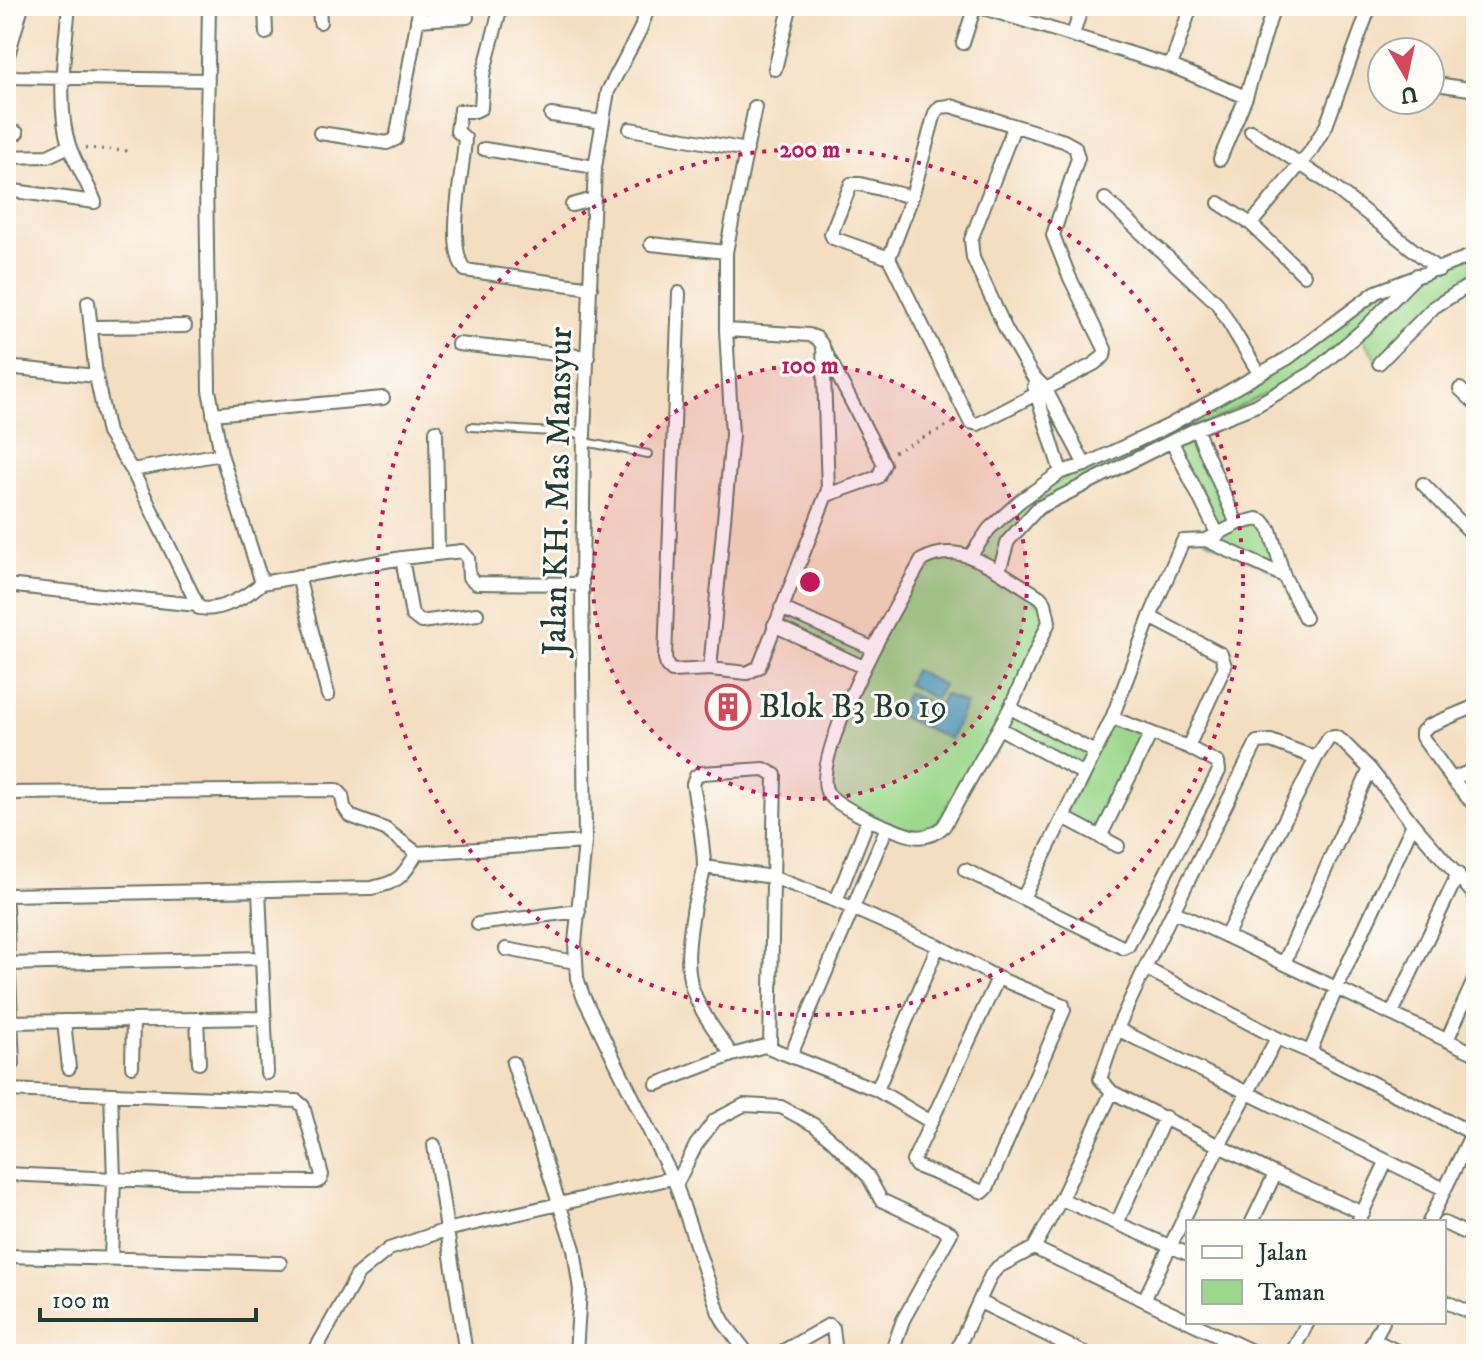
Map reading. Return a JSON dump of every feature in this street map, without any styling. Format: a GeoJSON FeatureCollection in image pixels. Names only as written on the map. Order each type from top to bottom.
{"type":"FeatureCollection","features":[{"type":"Feature","properties":{"kind":"street"},"geometry":{"type":"LineString","coordinates":[[6,62],[22,6]]}},
{"type":"Feature","properties":{"kind":"street"},"geometry":{"type":"LineString","coordinates":[[6,190],[95,202],[69,146],[62,79],[69,6]]}},
{"type":"Feature","properties":{"kind":"street"},"geometry":{"type":"LineString","coordinates":[[209,6],[206,257],[209,390],[221,454],[262,583]]}},
{"type":"Feature","properties":{"kind":"street"},"geometry":{"type":"LineString","coordinates":[[265,6],[266,33]]}},
{"type":"Feature","properties":{"kind":"street"},"geometry":{"type":"LineString","coordinates":[[319,6],[320,22]]}},
{"type":"Feature","properties":{"kind":"street"},"geometry":{"type":"LineString","coordinates":[[320,133],[387,143],[396,139],[420,6]]}},
{"type":"Feature","properties":{"kind":"street"},"geometry":{"type":"LineString","coordinates":[[501,6],[483,75],[481,108],[460,111],[459,116],[457,131],[465,138],[457,253],[465,270],[591,288]]}},
{"type":"Feature","properties":{"kind":"street","name":"Jalan KH. Mas Mansyur"},"geometry":{"type":"LineString","coordinates":[[649,6],[608,91],[595,167],[584,438],[585,842],[575,962],[581,991],[674,1181],[719,1313],[748,1354]]}},
{"type":"Feature","properties":{"kind":"street"},"geometry":{"type":"LineString","coordinates":[[775,69],[789,12],[787,6]]}},
{"type":"Feature","properties":{"kind":"street"},"geometry":{"type":"LineString","coordinates":[[963,43],[976,6],[1171,66],[1246,97]]}},
{"type":"Feature","properties":{"kind":"street"},"geometry":{"type":"LineString","coordinates":[[1073,35],[1082,6]]}},
{"type":"Feature","properties":{"kind":"street"},"geometry":{"type":"LineString","coordinates":[[1171,66],[1191,6]]}},
{"type":"Feature","properties":{"kind":"street"},"geometry":{"type":"LineString","coordinates":[[1220,159],[1246,97],[1274,6]]}},
{"type":"Feature","properties":{"kind":"street"},"geometry":{"type":"LineString","coordinates":[[1251,224],[1300,164],[1331,115],[1370,6]]}},
{"type":"Feature","properties":{"kind":"street"},"geometry":{"type":"LineString","coordinates":[[1445,6],[1476,10]]}},
{"type":"Feature","properties":{"kind":"street"},"geometry":{"type":"LineString","coordinates":[[417,20],[467,17]]}},
{"type":"Feature","properties":{"kind":"street"},"geometry":{"type":"LineString","coordinates":[[6,77],[208,80]]}},
{"type":"Feature","properties":{"kind":"street"},"geometry":{"type":"LineString","coordinates":[[1446,85],[1476,90]]}},
{"type":"Feature","properties":{"kind":"street"},"geometry":{"type":"LineString","coordinates":[[889,258],[912,197],[935,113],[940,107],[951,106],[1064,141],[1075,147],[1078,158],[1053,235],[1069,276],[1105,349],[1099,361],[978,424],[970,422],[889,258],[833,238],[831,234],[851,184],[912,197]]}},
{"type":"Feature","properties":{"kind":"street"},"geometry":{"type":"LineString","coordinates":[[710,669],[731,456],[726,252],[755,107]]}},
{"type":"Feature","properties":{"kind":"street"},"geometry":{"type":"LineString","coordinates":[[551,115],[603,122]]}},
{"type":"Feature","properties":{"kind":"street"},"geometry":{"type":"LineString","coordinates":[[1014,127],[971,240],[973,258],[988,293],[1040,390],[1085,465]]}},
{"type":"Feature","properties":{"kind":"street"},"geometry":{"type":"LineString","coordinates":[[630,129],[747,150]]}},
{"type":"Feature","properties":{"kind":"street"},"geometry":{"type":"LineString","coordinates":[[1251,131],[1300,164],[1439,270]]}},
{"type":"Feature","properties":{"kind":"street"},"geometry":{"type":"LineString","coordinates":[[6,157],[48,156],[69,146]]}},
{"type":"Feature","properties":{"kind":"street"},"geometry":{"type":"LineString","coordinates":[[484,149],[595,167]]}},
{"type":"Feature","properties":{"kind":"street"},"geometry":{"type":"LineString","coordinates":[[572,205],[593,199]]}},
{"type":"Feature","properties":{"kind":"street"},"geometry":{"type":"LineString","coordinates":[[1105,199],[1217,303],[1259,373]]}},
{"type":"Feature","properties":{"kind":"street"},"geometry":{"type":"LineString","coordinates":[[1219,203],[1251,224],[1304,275]]}},
{"type":"Feature","properties":{"kind":"street"},"geometry":{"type":"LineString","coordinates":[[651,244],[726,252]]}},
{"type":"Feature","properties":{"kind":"street"},"geometry":{"type":"LineString","coordinates":[[971,555],[989,529],[1020,501],[1061,472],[1085,465],[1168,426],[1288,358],[1376,292],[1476,254]]}},
{"type":"Feature","properties":{"kind":"street"},"geometry":{"type":"LineString","coordinates":[[999,571],[1008,541],[1038,508],[1196,429],[1257,405],[1312,373],[1365,328],[1417,275]]}},
{"type":"Feature","properties":{"kind":"street"},"geometry":{"type":"LineString","coordinates":[[1379,363],[1434,307],[1476,278]]}},
{"type":"Feature","properties":{"kind":"street"},"geometry":{"type":"LineString","coordinates":[[679,293],[665,658],[672,671],[710,669],[740,673],[759,667],[827,495],[823,346]]}},
{"type":"Feature","properties":{"kind":"street"},"geometry":{"type":"LineString","coordinates":[[88,302],[96,376],[108,433],[132,470],[197,605]]}},
{"type":"Feature","properties":{"kind":"street"},"geometry":{"type":"LineString","coordinates":[[92,327],[185,326]]}},
{"type":"Feature","properties":{"kind":"street"},"geometry":{"type":"LineString","coordinates":[[726,330],[809,335],[817,338],[823,346],[882,458],[884,469],[878,477],[827,495]]}},
{"type":"Feature","properties":{"kind":"street"},"geometry":{"type":"LineString","coordinates":[[458,344],[588,357]]}},
{"type":"Feature","properties":{"kind":"street"},"geometry":{"type":"LineString","coordinates":[[6,367],[96,376]]}},
{"type":"Feature","properties":{"kind":"street"},"geometry":{"type":"LineString","coordinates":[[1460,389],[1476,404]]}},
{"type":"Feature","properties":{"kind":"street"},"geometry":{"type":"LineString","coordinates":[[1040,390],[1061,472]]}},
{"type":"Feature","properties":{"kind":"street"},"geometry":{"type":"LineString","coordinates":[[213,414],[383,398]]}},
{"type":"Feature","properties":{"kind":"street"},"geometry":{"type":"LineString","coordinates":[[1196,429],[1237,524]]}},
{"type":"Feature","properties":{"kind":"street"},"geometry":{"type":"LineString","coordinates":[[436,431],[438,553]]}},
{"type":"Feature","properties":{"kind":"street"},"geometry":{"type":"LineString","coordinates":[[1172,442],[1212,538],[1284,576]]}},
{"type":"Feature","properties":{"kind":"street"},"geometry":{"type":"LineString","coordinates":[[132,470],[221,454]]}},
{"type":"Feature","properties":{"kind":"street"},"geometry":{"type":"LineString","coordinates":[[1423,484],[1476,538]]}},
{"type":"Feature","properties":{"kind":"street"},"geometry":{"type":"LineString","coordinates":[[1023,898],[1112,718],[1183,541],[1212,538],[1237,524],[1257,519],[1263,521],[1270,530],[1284,576],[1305,618]]}},
{"type":"Feature","properties":{"kind":"street"},"geometry":{"type":"LineString","coordinates":[[6,585],[213,609],[251,593],[262,583],[402,558],[462,551],[468,558],[469,577],[476,583],[582,584]]}},
{"type":"Feature","properties":{"kind":"street"},"geometry":{"type":"LineString","coordinates":[[943,552],[971,555],[1040,597],[1045,603],[1049,622],[1010,708],[944,826],[931,836],[921,838],[868,820],[828,795],[824,784],[827,760],[872,648],[922,560],[943,552]]}},
{"type":"Feature","properties":{"kind":"street"},"geometry":{"type":"LineString","coordinates":[[402,558],[415,620],[421,622],[477,614]]}},
{"type":"Feature","properties":{"kind":"street"},"geometry":{"type":"LineString","coordinates":[[298,576],[328,695]]}},
{"type":"Feature","properties":{"kind":"street"},"geometry":{"type":"LineString","coordinates":[[781,608],[872,648]]}},
{"type":"Feature","properties":{"kind":"street"},"geometry":{"type":"LineString","coordinates":[[1150,617],[1221,654],[1225,660],[1188,747]]}},
{"type":"Feature","properties":{"kind":"street"},"geometry":{"type":"LineString","coordinates":[[774,625],[863,667]]}},
{"type":"Feature","properties":{"kind":"street"},"geometry":{"type":"LineString","coordinates":[[1476,706],[1428,726],[1422,732],[1424,742],[1476,807]]}},
{"type":"Feature","properties":{"kind":"street"},"geometry":{"type":"LineString","coordinates":[[1010,708],[1095,752]]}},
{"type":"Feature","properties":{"kind":"street"},"geometry":{"type":"LineString","coordinates":[[965,870],[1127,947],[1219,771],[1218,763],[1188,747],[1112,718]]}},
{"type":"Feature","properties":{"kind":"street"},"geometry":{"type":"LineString","coordinates":[[999,728],[1084,774]]}},
{"type":"Feature","properties":{"kind":"street"},"geometry":{"type":"LineString","coordinates":[[1100,837],[1151,733]]}},
{"type":"Feature","properties":{"kind":"street"},"geometry":{"type":"LineString","coordinates":[[1226,936],[1316,758],[1329,738],[1335,737],[1370,769],[1476,897]]}},
{"type":"Feature","properties":{"kind":"street"},"geometry":{"type":"LineString","coordinates":[[1316,758],[1271,741],[1257,742],[1145,968],[1117,1029],[1100,1073],[1101,1081],[1112,1092],[1360,1218],[1386,1162]]}},
{"type":"Feature","properties":{"kind":"street"},"geometry":{"type":"LineString","coordinates":[[732,1055],[698,1006],[689,982],[690,927],[705,867],[693,784],[702,773],[764,769],[772,772],[775,778],[770,1047]]}},
{"type":"Feature","properties":{"kind":"street"},"geometry":{"type":"LineString","coordinates":[[1284,963],[1370,769]]}},
{"type":"Feature","properties":{"kind":"street"},"geometry":{"type":"LineString","coordinates":[[1452,779],[1476,769]]}},
{"type":"Feature","properties":{"kind":"street"},"geometry":{"type":"LineString","coordinates":[[6,793],[337,790],[342,795],[347,814],[385,829],[417,853],[585,842]]}},
{"type":"Feature","properties":{"kind":"street"},"geometry":{"type":"LineString","coordinates":[[1063,817],[1118,846]]}},
{"type":"Feature","properties":{"kind":"street"},"geometry":{"type":"LineString","coordinates":[[836,901],[868,820]]}},
{"type":"Feature","properties":{"kind":"street"},"geometry":{"type":"LineString","coordinates":[[1310,1052],[1413,824]]}},
{"type":"Feature","properties":{"kind":"street"},"geometry":{"type":"LineString","coordinates":[[791,1055],[887,827]]}},
{"type":"Feature","properties":{"kind":"street"},"geometry":{"type":"LineString","coordinates":[[6,895],[383,886],[402,877],[417,853]]}},
{"type":"Feature","properties":{"kind":"street"},"geometry":{"type":"LineString","coordinates":[[705,867],[772,877],[836,901],[938,946],[998,978],[1061,1003],[1064,1009],[985,1191],[980,1192],[916,1166],[914,1157],[998,978]]}},
{"type":"Feature","properties":{"kind":"street"},"geometry":{"type":"LineString","coordinates":[[1392,1013],[1458,874]]}},
{"type":"Feature","properties":{"kind":"street"},"geometry":{"type":"LineString","coordinates":[[259,890],[267,1073]]}},
{"type":"Feature","properties":{"kind":"street"},"geometry":{"type":"LineString","coordinates":[[6,907],[13,1064]]}},
{"type":"Feature","properties":{"kind":"street"},"geometry":{"type":"LineString","coordinates":[[478,924],[579,911]]}},
{"type":"Feature","properties":{"kind":"street"},"geometry":{"type":"LineString","coordinates":[[1173,911],[1476,1054]]}},
{"type":"Feature","properties":{"kind":"street"},"geometry":{"type":"LineString","coordinates":[[877,1090],[938,946]]}},
{"type":"Feature","properties":{"kind":"street"},"geometry":{"type":"LineString","coordinates":[[506,949],[575,962]]}},
{"type":"Feature","properties":{"kind":"street"},"geometry":{"type":"LineString","coordinates":[[7,964],[261,958]]}},
{"type":"Feature","properties":{"kind":"street"},"geometry":{"type":"LineString","coordinates":[[1145,968],[1277,1038],[1475,1131],[1444,1189],[1436,1220]]}},
{"type":"Feature","properties":{"kind":"street"},"geometry":{"type":"LineString","coordinates":[[1447,1040],[1476,976]]}},
{"type":"Feature","properties":{"kind":"street"},"geometry":{"type":"LineString","coordinates":[[10,1022],[264,1018]]}},
{"type":"Feature","properties":{"kind":"street"},"geometry":{"type":"LineString","coordinates":[[197,1019],[199,1063]]}},
{"type":"Feature","properties":{"kind":"street"},"geometry":{"type":"LineString","coordinates":[[132,1066],[133,1020]]}},
{"type":"Feature","properties":{"kind":"street"},"geometry":{"type":"LineString","coordinates":[[64,1021],[69,1068]]}},
{"type":"Feature","properties":{"kind":"street"},"geometry":{"type":"LineString","coordinates":[[1117,1029],[1444,1189]]}},
{"type":"Feature","properties":{"kind":"street"},"geometry":{"type":"LineString","coordinates":[[1144,1300],[1219,1146],[1277,1038]]}},
{"type":"Feature","properties":{"kind":"street"},"geometry":{"type":"LineString","coordinates":[[657,1084],[732,1055],[770,1047],[877,1090],[931,1122]]}},
{"type":"Feature","properties":{"kind":"street"},"geometry":{"type":"LineString","coordinates":[[513,1063],[579,1272],[576,1354]]}},
{"type":"Feature","properties":{"kind":"street"},"geometry":{"type":"LineString","coordinates":[[6,1090],[300,1102],[322,1175],[316,1182],[6,1174]]}},
{"type":"Feature","properties":{"kind":"street"},"geometry":{"type":"LineString","coordinates":[[955,1354],[994,1271],[1034,1248],[1112,1092]]}},
{"type":"Feature","properties":{"kind":"street"},"geometry":{"type":"LineString","coordinates":[[111,1094],[114,1179],[111,1258]]}},
{"type":"Feature","properties":{"kind":"street"},"geometry":{"type":"LineString","coordinates":[[313,1354],[348,1288],[370,1262],[399,1244],[446,1230],[674,1181],[715,1120],[735,1108],[751,1105],[781,1107],[820,1129],[868,1176],[881,1200],[951,1233],[903,1320],[891,1354]]}},
{"type":"Feature","properties":{"kind":"street"},"geometry":{"type":"LineString","coordinates":[[1117,1223],[1165,1117]]}},
{"type":"Feature","properties":{"kind":"street"},"geometry":{"type":"LineString","coordinates":[[434,1145],[466,1354]]}},
{"type":"Feature","properties":{"kind":"street"},"geometry":{"type":"LineString","coordinates":[[1253,1220],[1275,1174]]}},
{"type":"Feature","properties":{"kind":"street"},"geometry":{"type":"LineString","coordinates":[[1061,1199],[1186,1253]]}},
{"type":"Feature","properties":{"kind":"street"},"geometry":{"type":"LineString","coordinates":[[1446,1225],[1476,1238]]}},
{"type":"Feature","properties":{"kind":"street"},"geometry":{"type":"LineString","coordinates":[[1034,1248],[1186,1321]]}},
{"type":"Feature","properties":{"kind":"street"},"geometry":{"type":"LineString","coordinates":[[6,1256],[280,1263]]}},
{"type":"Feature","properties":{"kind":"street"},"geometry":{"type":"LineString","coordinates":[[980,1302],[1086,1354]]}},
{"type":"Feature","properties":{"kind":"street"},"geometry":{"type":"LineString","coordinates":[[1446,1302],[1476,1315]]}},
{"type":"Feature","properties":{"kind":"street"},"geometry":{"type":"LineString","coordinates":[[1193,1324],[1258,1354]]}},
{"type":"Feature","properties":{"kind":"street"},"geometry":{"type":"LineString","coordinates":[[1291,1354],[1307,1324]]}},
{"type":"Feature","properties":{"kind":"street"},"geometry":{"type":"LineString","coordinates":[[1366,1354],[1382,1324]]}},
{"type":"Feature","properties":{"kind":"street"},"geometry":{"type":"LineString","coordinates":[[778,1354],[829,1325],[833,1328],[836,1354]]}},
{"type":"Feature","properties":{"kind":"street"},"geometry":{"type":"LineString","coordinates":[[1216,1354],[1223,1338]]}},
{"type":"Feature","properties":{"kind":"street"},"geometry":{"type":"LineString","coordinates":[[1374,1340],[1403,1354]]}},
{"type":"Feature","properties":{"kind":"lane"},"geometry":{"type":"LineString","coordinates":[[471,427],[584,438],[648,454]]}},
{"type":"Feature","properties":{"kind":"path"},"geometry":{"type":"LineString","coordinates":[[69,146],[127,151]]}},
{"type":"Feature","properties":{"kind":"path"},"geometry":{"type":"LineString","coordinates":[[882,458],[966,417]]}},
{"type":"Feature","properties":{"kind":"green space"},"geometry":{"type":"Polygon","coordinates":[[[1476,254],[1476,278],[1434,307],[1379,363],[1360,335],[1319,367],[1196,429],[1237,523],[1263,521],[1284,576],[1206,540],[1217,536],[1172,443],[1038,508],[1008,541],[999,571],[1048,611],[1010,708],[1095,751],[1112,718],[1151,733],[1100,837],[1063,817],[1084,775],[999,728],[944,826],[921,838],[828,795],[824,783],[863,667],[774,625],[781,608],[872,648],[922,560],[971,555],[1020,501],[1259,373],[1376,292],[1476,254]]]}},
{"type":"Feature","properties":{"kind":"water"},"geometry":{"type":"Polygon","coordinates":[[[914,670],[943,685],[935,699],[907,684],[914,670]]]}},
{"type":"Feature","properties":{"kind":"water"},"geometry":{"type":"Polygon","coordinates":[[[907,693],[938,706],[944,694],[966,704],[950,739],[897,715],[907,693]]]}},
{"type":"Feature","properties":{"kind":"place","name":"Blok B3 Bo 19"},"geometry":{"type":"Point","coordinates":[728,707]}}]}
